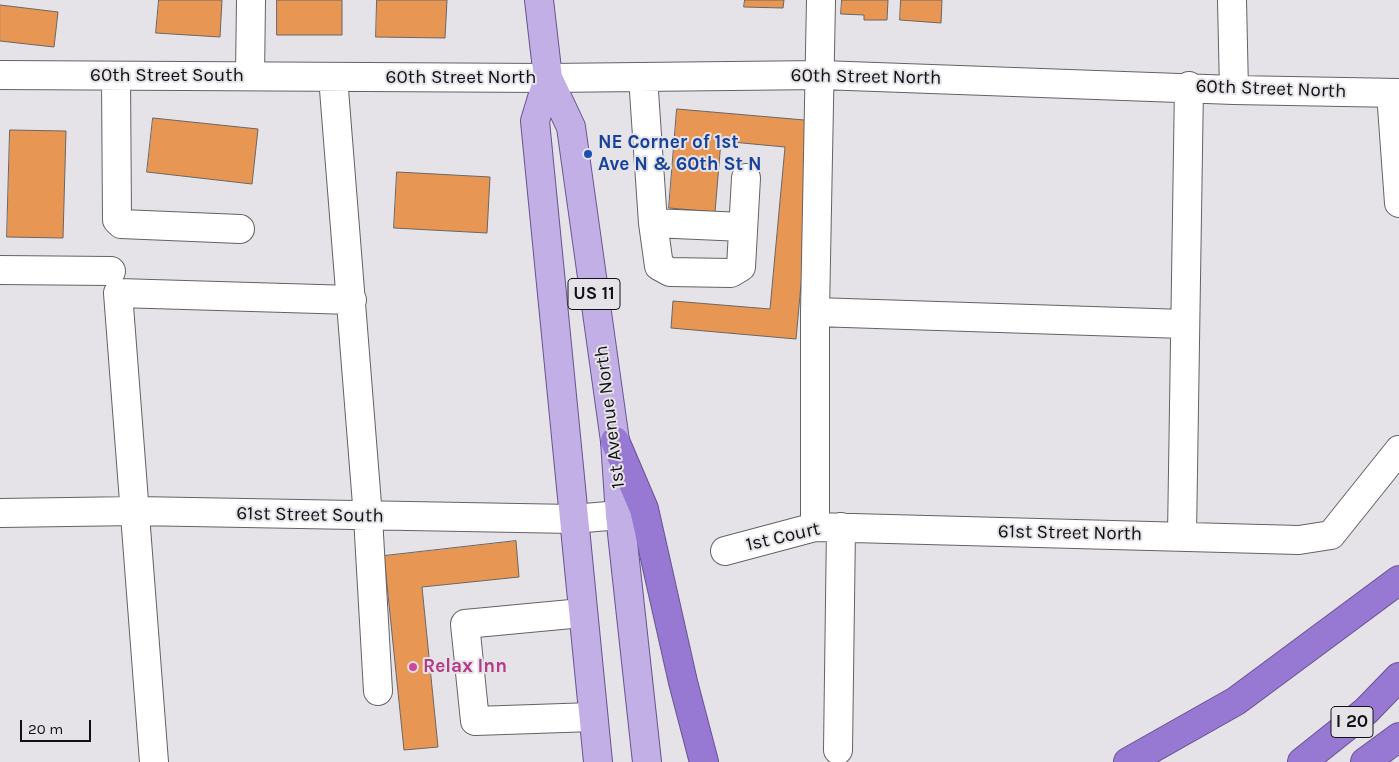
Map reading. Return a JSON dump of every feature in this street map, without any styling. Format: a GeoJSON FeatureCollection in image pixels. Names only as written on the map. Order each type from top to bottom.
{"type":"FeatureCollection","features":[{"type":"Feature","properties":{"kind":"highway"},"geometry":{"type":"LineString","coordinates":[[615,441],[644,509],[683,682],[704,762]]}},
{"type":"Feature","properties":{"kind":"highway"},"geometry":{"type":"LineString","coordinates":[[1128,762],[1236,701],[1399,580]]}},
{"type":"Feature","properties":{"kind":"highway","name":"I 20"},"geometry":{"type":"LineString","coordinates":[[1302,762],[1366,711],[1399,677]]}},
{"type":"Feature","properties":{"kind":"highway"},"geometry":{"type":"LineString","coordinates":[[1366,762],[1399,737]]}},
{"type":"Feature","properties":{"kind":"main road","name":"1st Avenue North"},"geometry":{"type":"LineString","coordinates":[[539,0],[548,78],[571,127],[615,441],[620,515],[646,762]]}},
{"type":"Feature","properties":{"kind":"main road","name":"1st Avenue North"},"geometry":{"type":"LineString","coordinates":[[548,78],[535,121],[598,762]]}},
{"type":"Feature","properties":{"kind":"street"},"geometry":{"type":"LineString","coordinates":[[250,76],[252,0]]}},
{"type":"Feature","properties":{"kind":"street"},"geometry":{"type":"LineString","coordinates":[[815,526],[815,312],[821,0]]}},
{"type":"Feature","properties":{"kind":"street"},"geometry":{"type":"LineString","coordinates":[[1232,0],[1234,90]]}},
{"type":"Feature","properties":{"kind":"street","name":"60th Street South"},"geometry":{"type":"LineString","coordinates":[[0,75],[333,77]]}},
{"type":"Feature","properties":{"kind":"street","name":"60th Street North"},"geometry":{"type":"LineString","coordinates":[[333,77],[548,78],[821,75],[1188,86],[1234,90],[1395,93]]}},
{"type":"Feature","properties":{"kind":"street"},"geometry":{"type":"LineString","coordinates":[[116,76],[117,220],[122,224],[240,229]]}},
{"type":"Feature","properties":{"kind":"street"},"geometry":{"type":"LineString","coordinates":[[333,77],[368,516],[378,691]]}},
{"type":"Feature","properties":{"kind":"street"},"geometry":{"type":"LineString","coordinates":[[643,77],[653,224],[659,266],[670,272],[731,273],[741,267],[746,178]]}},
{"type":"Feature","properties":{"kind":"street"},"geometry":{"type":"LineString","coordinates":[[1182,535],[1188,86]]}},
{"type":"Feature","properties":{"kind":"street"},"geometry":{"type":"LineString","coordinates":[[1395,93],[1399,203]]}},
{"type":"Feature","properties":{"kind":"street"},"geometry":{"type":"LineString","coordinates":[[653,224],[743,227]]}},
{"type":"Feature","properties":{"kind":"street"},"geometry":{"type":"LineString","coordinates":[[0,270],[111,272]]}},
{"type":"Feature","properties":{"kind":"street"},"geometry":{"type":"LineString","coordinates":[[154,762],[118,293],[352,300]]}},
{"type":"Feature","properties":{"kind":"street"},"geometry":{"type":"LineString","coordinates":[[815,312],[1184,324]]}},
{"type":"Feature","properties":{"kind":"street","name":"61st Street North"},"geometry":{"type":"LineString","coordinates":[[841,527],[1182,535],[1299,540],[1331,535],[1399,450]]}},
{"type":"Feature","properties":{"kind":"street","name":"61st Street South"},"geometry":{"type":"LineString","coordinates":[[0,513],[136,511],[573,519],[620,515]]}},
{"type":"Feature","properties":{"kind":"street","name":"1st Court"},"geometry":{"type":"LineString","coordinates":[[725,551],[815,526],[841,527]]}},
{"type":"Feature","properties":{"kind":"street"},"geometry":{"type":"LineString","coordinates":[[838,750],[841,527]]}},
{"type":"Feature","properties":{"kind":"street"},"geometry":{"type":"LineString","coordinates":[[582,613],[465,624],[476,721],[593,717]]}},
{"type":"Feature","properties":{"kind":"building"},"geometry":{"type":"Polygon","coordinates":[[[159,0],[222,0],[220,37],[156,33],[159,0]]]}},
{"type":"Feature","properties":{"kind":"building"},"geometry":{"type":"Polygon","coordinates":[[[277,0],[342,0],[342,35],[277,35],[277,0]]]}},
{"type":"Feature","properties":{"kind":"building"},"geometry":{"type":"Polygon","coordinates":[[[377,0],[447,0],[445,38],[376,37],[377,0]]]}},
{"type":"Feature","properties":{"kind":"building"},"geometry":{"type":"Polygon","coordinates":[[[745,0],[784,0],[783,8],[744,7],[745,0]]]}},
{"type":"Feature","properties":{"kind":"building"},"geometry":{"type":"Polygon","coordinates":[[[842,0],[888,0],[887,20],[864,20],[864,15],[841,14],[842,0]]]}},
{"type":"Feature","properties":{"kind":"building"},"geometry":{"type":"Polygon","coordinates":[[[901,0],[942,0],[941,23],[900,20],[901,0]]]}},
{"type":"Feature","properties":{"kind":"building"},"geometry":{"type":"Polygon","coordinates":[[[0,5],[58,12],[54,47],[0,41],[0,5]]]}},
{"type":"Feature","properties":{"kind":"building"},"geometry":{"type":"Polygon","coordinates":[[[677,109],[816,121],[796,339],[671,328],[673,301],[770,309],[785,147],[721,141],[715,212],[669,208],[677,109]]]}},
{"type":"Feature","properties":{"kind":"building"},"geometry":{"type":"Polygon","coordinates":[[[153,118],[258,129],[252,184],[147,172],[153,118]]]}},
{"type":"Feature","properties":{"kind":"building"},"geometry":{"type":"Polygon","coordinates":[[[10,130],[66,131],[63,238],[7,237],[10,130]]]}},
{"type":"Feature","properties":{"kind":"building"},"geometry":{"type":"Polygon","coordinates":[[[397,172],[490,177],[487,233],[394,228],[397,172]]]}},
{"type":"Feature","properties":{"kind":"building","name":"Relax Inn"},"geometry":{"type":"Polygon","coordinates":[[[516,541],[519,577],[422,587],[438,747],[404,750],[384,556],[516,541]]]}},
{"type":"Feature","properties":{"kind":"place","name":"NE Corner of 1st Ave N & 60th St N"},"geometry":{"type":"Point","coordinates":[588,154]}},
{"type":"Feature","properties":{"kind":"place","name":"Relax Inn"},"geometry":{"type":"Point","coordinates":[413,667]}}]}
